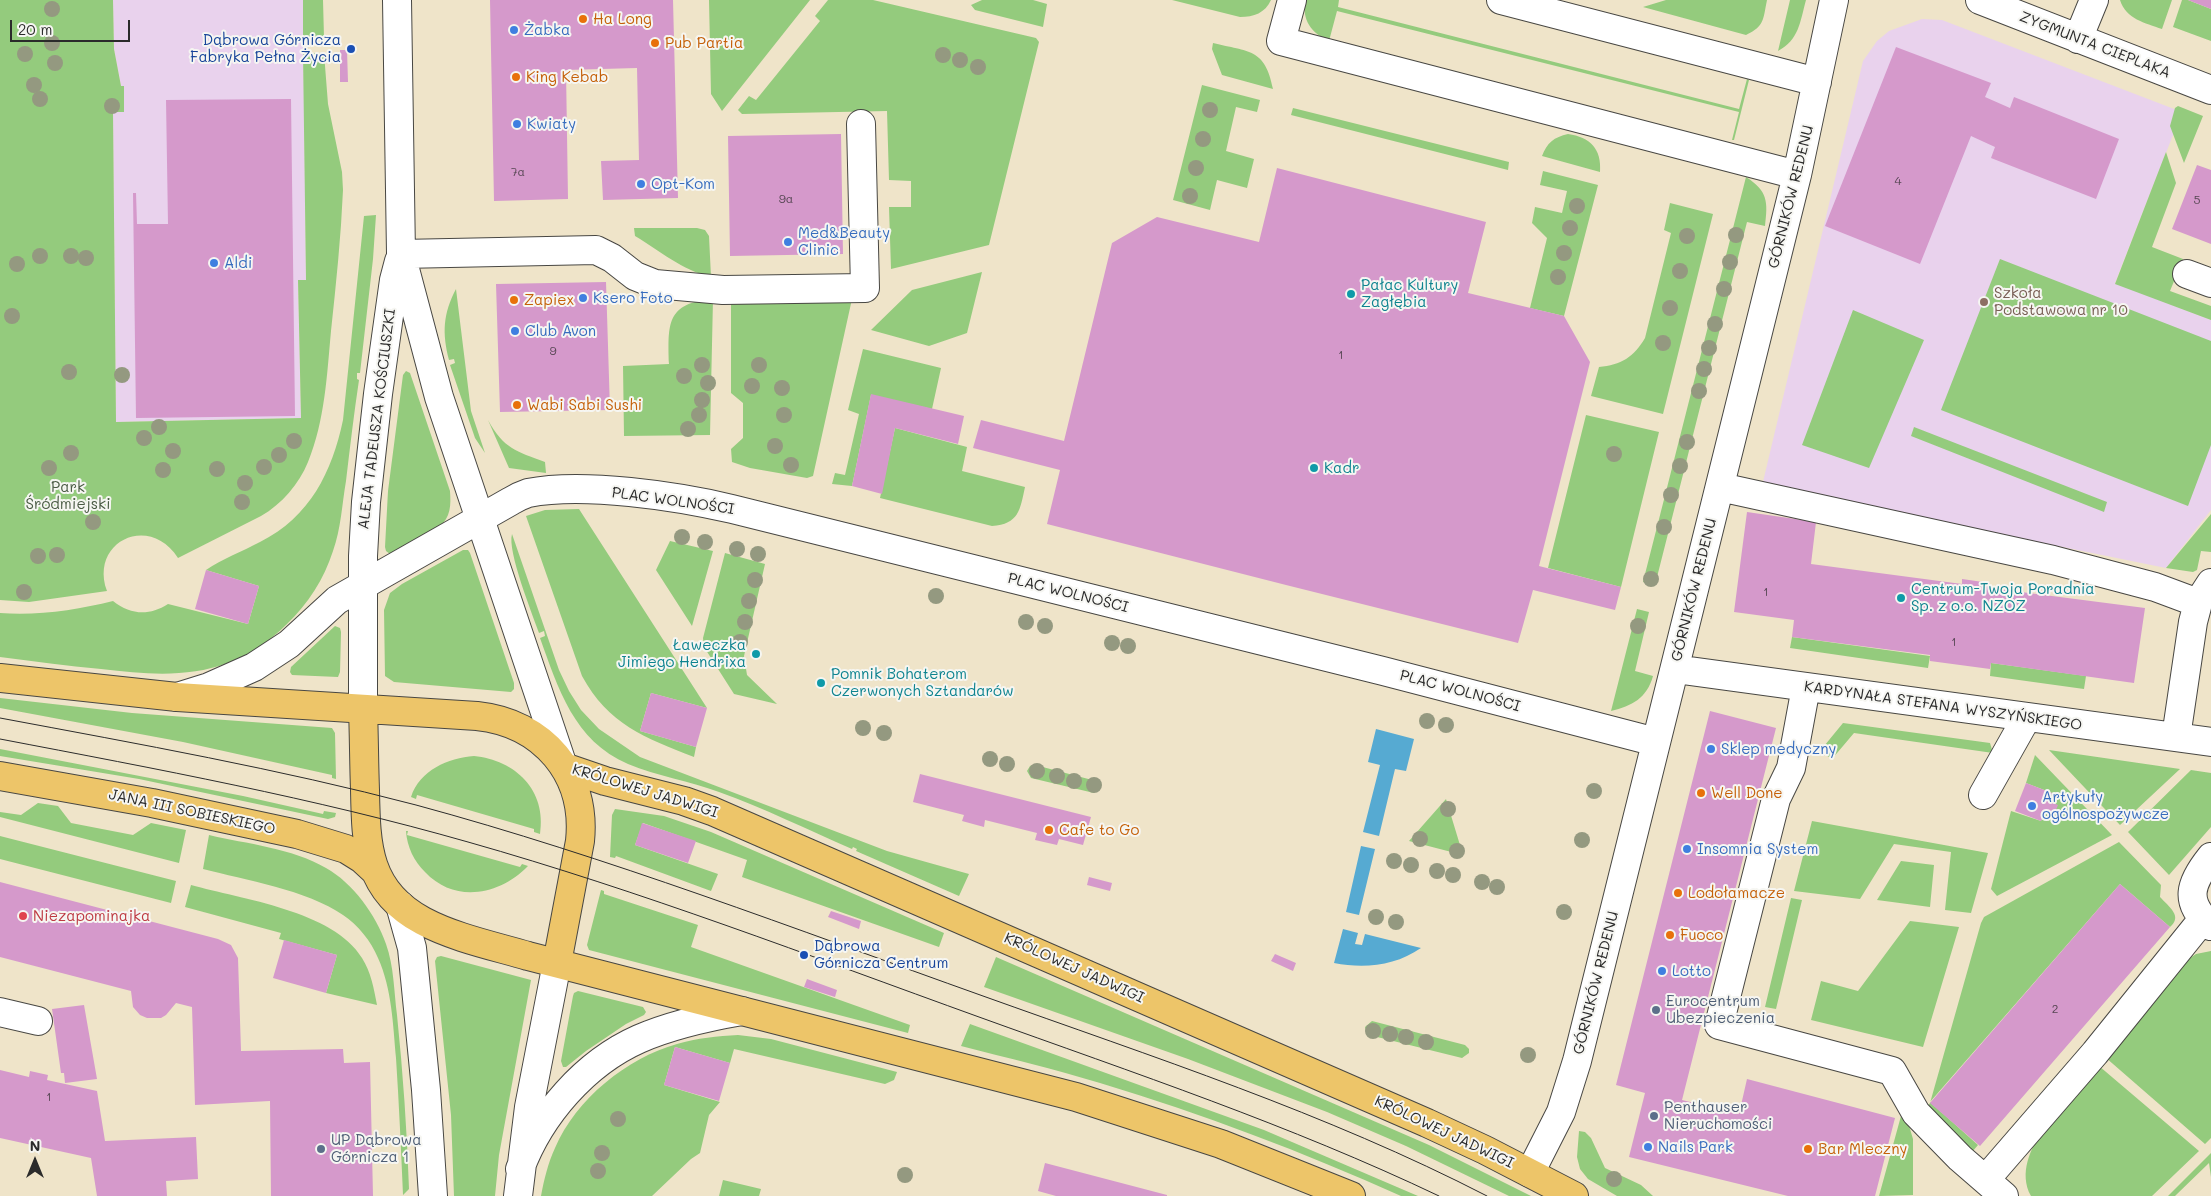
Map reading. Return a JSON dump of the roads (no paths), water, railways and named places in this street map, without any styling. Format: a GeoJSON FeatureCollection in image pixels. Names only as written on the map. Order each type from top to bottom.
{"type":"FeatureCollection","features":[{"type":"Feature","properties":{"kind":"main road"},"geometry":{"type":"LineString","coordinates":[[0,678],[178,697],[477,716],[500,720],[531,734],[551,750],[563,765],[579,803],[581,828],[557,963]]}},
{"type":"Feature","properties":{"kind":"main road"},"geometry":{"type":"LineString","coordinates":[[363,710],[368,849],[375,871],[400,905],[424,921],[500,948],[1076,1097],[1221,1144],[1351,1196]]}},
{"type":"Feature","properties":{"kind":"main road","name":"KRÓLOWEJ JADWIGI"},"geometry":{"type":"LineString","coordinates":[[563,765],[605,781],[684,801],[712,811],[1427,1122],[1530,1172],[1574,1196]]}},
{"type":"Feature","properties":{"kind":"main road","name":"JANA III SOBIESKIEGO"},"geometry":{"type":"LineString","coordinates":[[0,776],[152,803],[297,834],[346,849],[362,859],[375,871]]}},
{"type":"Feature","properties":{"kind":"street","name":"ALEJA TADEUSZA KOŚCIUSZKI"},"geometry":{"type":"LineString","coordinates":[[363,710],[363,585],[367,484],[393,289],[400,254],[397,0]]}},
{"type":"Feature","properties":{"kind":"street"},"geometry":{"type":"LineString","coordinates":[[1292,0],[1281,41],[1797,175]]}},
{"type":"Feature","properties":{"kind":"street"},"geometry":{"type":"LineString","coordinates":[[1501,0],[1817,82]]}},
{"type":"Feature","properties":{"kind":"street","name":"GÓRNIKÓW REDENU"},"geometry":{"type":"LineString","coordinates":[[1530,1172],[1561,1112],[1577,1061],[1797,175],[1834,0]]}},
{"type":"Feature","properties":{"kind":"street","name":"ZYGMUNTA CIEPLAKA"},"geometry":{"type":"LineString","coordinates":[[1980,0],[2211,90]]}},
{"type":"Feature","properties":{"kind":"street"},"geometry":{"type":"LineString","coordinates":[[2078,38],[2094,0]]}},
{"type":"Feature","properties":{"kind":"street"},"geometry":{"type":"LineString","coordinates":[[400,254],[596,250],[612,258],[635,276],[655,284],[722,290],[865,288],[861,124]]}},
{"type":"Feature","properties":{"kind":"street","name":"ALEJA TADEUSZA KOŚCIUSZKI"},"geometry":{"type":"LineString","coordinates":[[400,254],[439,397],[563,765]]}},
{"type":"Feature","properties":{"kind":"street"},"geometry":{"type":"LineString","coordinates":[[1720,487],[2053,560],[2155,587],[2205,593],[2193,622],[2176,737]]}},
{"type":"Feature","properties":{"kind":"street","name":"PLAC WOLNOŚCI"},"geometry":{"type":"LineString","coordinates":[[480,520],[526,494],[545,491],[620,492],[717,506],[1656,742]]}},
{"type":"Feature","properties":{"kind":"street"},"geometry":{"type":"LineString","coordinates":[[178,697],[209,687],[267,660],[289,644],[337,600],[480,520]]}},
{"type":"Feature","properties":{"kind":"street","name":"KARDYNAŁA STEFANA WYSZYŃSKIEGO"},"geometry":{"type":"LineString","coordinates":[[1674,670],[2211,742]]}},
{"type":"Feature","properties":{"kind":"street"},"geometry":{"type":"LineString","coordinates":[[1806,688],[1791,768],[1776,799],[1719,1025],[1892,1071],[1916,1112],[1960,1158],[1995,1188],[2095,1053],[2207,923],[2195,907],[2191,892],[2197,877],[2211,858]]}},
{"type":"Feature","properties":{"kind":"street"},"geometry":{"type":"LineString","coordinates":[[1983,795],[2027,717]]}},
{"type":"Feature","properties":{"kind":"street"},"geometry":{"type":"LineString","coordinates":[[400,905],[412,948],[426,1090],[433,1196]]}},
{"type":"Feature","properties":{"kind":"street"},"geometry":{"type":"LineString","coordinates":[[518,1196],[529,1107],[557,963]]}},
{"type":"Feature","properties":{"kind":"street"},"geometry":{"type":"LineString","coordinates":[[520,1169],[532,1142],[544,1122],[571,1090],[600,1063],[637,1040],[656,1032],[696,1020],[742,1011]]}},
{"type":"Feature","properties":{"kind":"street"},"geometry":{"type":"LineString","coordinates":[[0,1012],[38,1021]]}},
{"type":"Feature","properties":{"kind":"water"},"geometry":{"type":"Polygon","coordinates":[[[1376,729],[1414,739],[1406,771],[1395,769],[1379,836],[1363,832],[1380,765],[1368,762],[1376,729]]]}},
{"type":"Feature","properties":{"kind":"water"},"geometry":{"type":"Polygon","coordinates":[[[1361,846],[1375,849],[1359,915],[1346,912],[1361,846]]]}},
{"type":"Feature","properties":{"kind":"water"},"geometry":{"type":"Polygon","coordinates":[[[1343,929],[1358,933],[1355,944],[1362,945],[1365,934],[1421,948],[1401,959],[1368,966],[1334,963],[1343,929]]]}},
{"type":"Feature","properties":{"kind":"tram line"},"geometry":{"type":"LineString","coordinates":[[0,718],[313,780],[416,805],[559,847],[772,920],[1175,1064],[1302,1112],[1364,1138],[1487,1196]]}},
{"type":"Feature","properties":{"kind":"tram line"},"geometry":{"type":"LineString","coordinates":[[0,739],[294,798],[410,826],[597,881],[789,948],[1211,1101],[1326,1146],[1439,1196]]}},
{"type":"Feature","properties":{"kind":"place","name":"Ha Long"},"geometry":{"type":"Point","coordinates":[583,19]}},
{"type":"Feature","properties":{"kind":"place","name":"Żabka"},"geometry":{"type":"Point","coordinates":[514,30]}},
{"type":"Feature","properties":{"kind":"place","name":"Pub Partia"},"geometry":{"type":"Point","coordinates":[655,43]}},
{"type":"Feature","properties":{"kind":"place","name":"Dąbrowa Górnicza Fabryka Pełna Życia"},"geometry":{"type":"Point","coordinates":[351,49]}},
{"type":"Feature","properties":{"kind":"place","name":"King Kebab"},"geometry":{"type":"Point","coordinates":[516,77]}},
{"type":"Feature","properties":{"kind":"place","name":"Kwiaty"},"geometry":{"type":"Point","coordinates":[517,124]}},
{"type":"Feature","properties":{"kind":"place","name":"Opt-Kom"},"geometry":{"type":"Point","coordinates":[641,184]}},
{"type":"Feature","properties":{"kind":"place","name":"Med&Beauty Clinic"},"geometry":{"type":"Point","coordinates":[788,242]}},
{"type":"Feature","properties":{"kind":"place","name":"Aldi"},"geometry":{"type":"Point","coordinates":[214,263]}},
{"type":"Feature","properties":{"kind":"place","name":"Pałac Kultury Zagłębia"},"geometry":{"type":"Point","coordinates":[1351,294]}},
{"type":"Feature","properties":{"kind":"place","name":"Ksero Foto"},"geometry":{"type":"Point","coordinates":[583,298]}},
{"type":"Feature","properties":{"kind":"place","name":"Zapiex"},"geometry":{"type":"Point","coordinates":[514,300]}},
{"type":"Feature","properties":{"kind":"place","name":"Szkoła Podstawowa nr 10"},"geometry":{"type":"Point","coordinates":[1984,302]}},
{"type":"Feature","properties":{"kind":"place","name":"Club Avon"},"geometry":{"type":"Point","coordinates":[515,331]}},
{"type":"Feature","properties":{"kind":"place","name":"Wabi Sabi Sushi"},"geometry":{"type":"Point","coordinates":[517,405]}},
{"type":"Feature","properties":{"kind":"place","name":"Kadr"},"geometry":{"type":"Point","coordinates":[1314,468]}},
{"type":"Feature","properties":{"kind":"place","name":"Centrum-Twoja Poradnia Sp. z o.o. NZOZ"},"geometry":{"type":"Point","coordinates":[1901,598]}},
{"type":"Feature","properties":{"kind":"place","name":"Ławeczka Jimiego Hendrixa"},"geometry":{"type":"Point","coordinates":[756,654]}},
{"type":"Feature","properties":{"kind":"place","name":"Pomnik Bohaterom Czerwonych Sztandarów"},"geometry":{"type":"Point","coordinates":[821,683]}},
{"type":"Feature","properties":{"kind":"place","name":"Sklep medyczny"},"geometry":{"type":"Point","coordinates":[1711,749]}},
{"type":"Feature","properties":{"kind":"place","name":"Well Done"},"geometry":{"type":"Point","coordinates":[1701,793]}},
{"type":"Feature","properties":{"kind":"place","name":"Artykuły ogólnospożywcze"},"geometry":{"type":"Point","coordinates":[2032,806]}},
{"type":"Feature","properties":{"kind":"place","name":"Cafe to Go"},"geometry":{"type":"Point","coordinates":[1049,830]}},
{"type":"Feature","properties":{"kind":"place","name":"Insomnia System"},"geometry":{"type":"Point","coordinates":[1687,849]}},
{"type":"Feature","properties":{"kind":"place","name":"Lodołamacze"},"geometry":{"type":"Point","coordinates":[1678,893]}},
{"type":"Feature","properties":{"kind":"place","name":"Niezapominajka"},"geometry":{"type":"Point","coordinates":[23,916]}},
{"type":"Feature","properties":{"kind":"place","name":"Fuoco"},"geometry":{"type":"Point","coordinates":[1670,935]}},
{"type":"Feature","properties":{"kind":"place","name":"Dąbrowa Górnicza Centrum"},"geometry":{"type":"Point","coordinates":[804,955]}},
{"type":"Feature","properties":{"kind":"place","name":"Lotto"},"geometry":{"type":"Point","coordinates":[1662,971]}},
{"type":"Feature","properties":{"kind":"place","name":"Eurocentrum Ubezpieczenia"},"geometry":{"type":"Point","coordinates":[1656,1010]}},
{"type":"Feature","properties":{"kind":"place","name":"Penthauser Nieruchomości"},"geometry":{"type":"Point","coordinates":[1654,1116]}},
{"type":"Feature","properties":{"kind":"place","name":"Nails Park"},"geometry":{"type":"Point","coordinates":[1648,1147]}},
{"type":"Feature","properties":{"kind":"place","name":"UP Dąbrowa Górnicza 1"},"geometry":{"type":"Point","coordinates":[321,1149]}},
{"type":"Feature","properties":{"kind":"place","name":"Bar Mleczny"},"geometry":{"type":"Point","coordinates":[1808,1149]}},
{"type":"Feature","properties":{"kind":"park label","name":"Park Śródmiejski"},"geometry":{"type":"Point","coordinates":[68,496]}}]}
